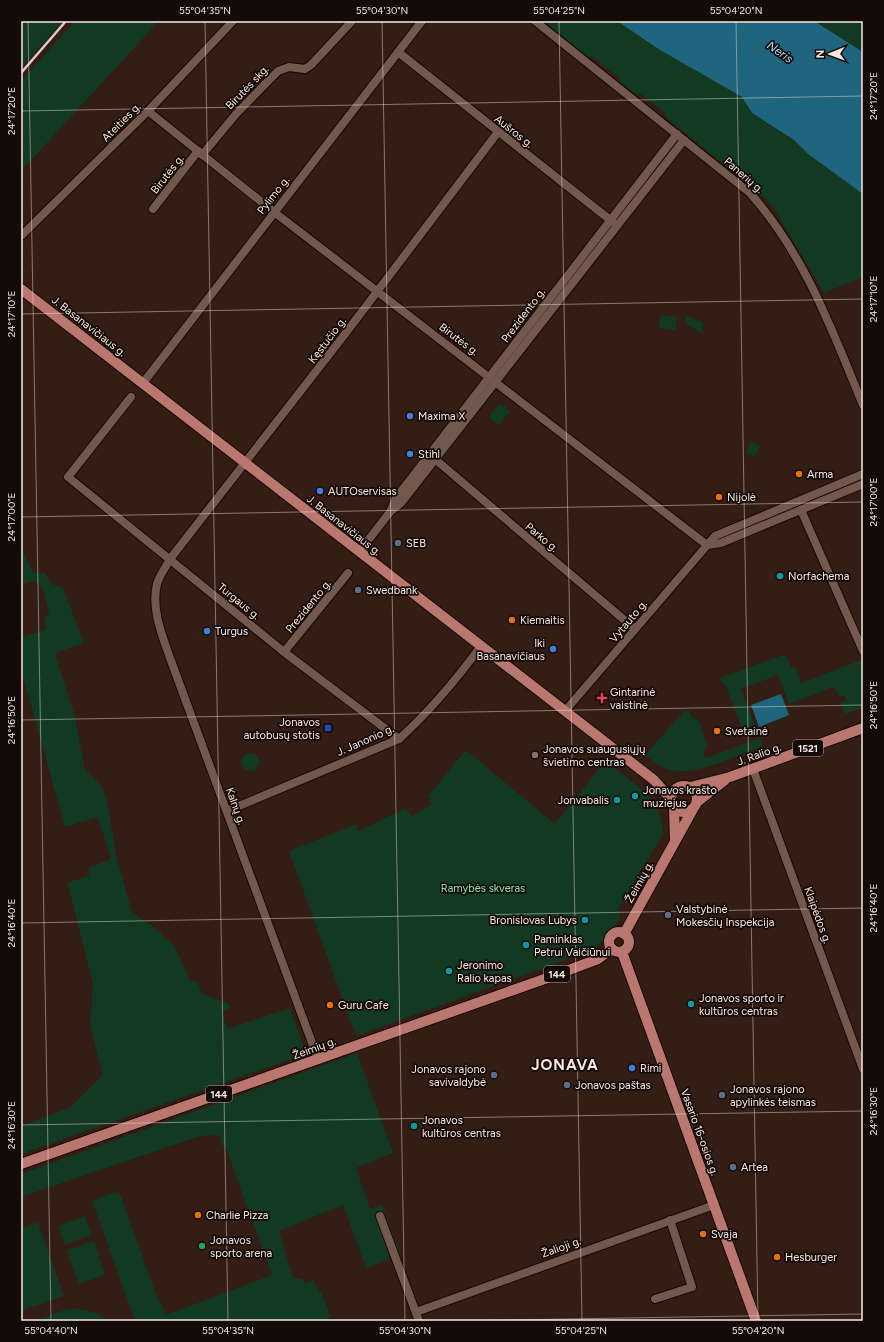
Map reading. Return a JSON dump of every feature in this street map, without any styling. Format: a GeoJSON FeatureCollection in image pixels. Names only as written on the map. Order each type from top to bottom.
{"type":"FeatureCollection","features":[{"type":"Feature","properties":{"kind":"main road","name":"J. Basanavičiaus g."},"geometry":{"type":"LineString","coordinates":[[21,289],[654,780],[673,803]]}},
{"type":"Feature","properties":{"kind":"main road","name":"J. Ralio g."},"geometry":{"type":"LineString","coordinates":[[685,786],[730,777],[863,728]]}},
{"type":"Feature","properties":{"kind":"main road","name":"J. Ralio g."},"geometry":{"type":"LineString","coordinates":[[695,805],[730,777]]}},
{"type":"Feature","properties":{"kind":"main road","name":"J. Basanavičiaus g."},"geometry":{"type":"LineString","coordinates":[[654,780],[685,786]]}},
{"type":"Feature","properties":{"kind":"main road"},"geometry":{"type":"LineString","coordinates":[[673,803],[681,812],[690,811],[695,805],[696,793],[685,786],[674,791],[673,803],[675,842]]}},
{"type":"Feature","properties":{"kind":"main road","name":"Žeimių g."},"geometry":{"type":"LineString","coordinates":[[624,934],[695,805]]}},
{"type":"Feature","properties":{"kind":"main road"},"geometry":{"type":"LineString","coordinates":[[618,932],[624,934],[628,938],[629,945],[622,952],[617,952],[612,949],[609,944],[612,935],[618,932]]}},
{"type":"Feature","properties":{"kind":"main road","name":"Žeimių g."},"geometry":{"type":"LineString","coordinates":[[21,1164],[598,959],[612,949]]}},
{"type":"Feature","properties":{"kind":"main road","name":"Vasario 16-osios g."},"geometry":{"type":"LineString","coordinates":[[622,952],[756,1321]]}},
{"type":"Feature","properties":{"kind":"street","name":"Ateities g."},"geometry":{"type":"LineString","coordinates":[[21,236],[148,111],[233,21]]}},
{"type":"Feature","properties":{"kind":"street","name":"Birutės skg."},"geometry":{"type":"LineString","coordinates":[[200,153],[278,71],[288,67],[305,69],[311,65],[352,21]]}},
{"type":"Feature","properties":{"kind":"street","name":"Pylimo g."},"geometry":{"type":"LineString","coordinates":[[143,383],[422,21]]}},
{"type":"Feature","properties":{"kind":"street","name":"Panerių g."},"geometry":{"type":"LineString","coordinates":[[535,21],[750,193],[767,212],[792,248],[819,298],[863,405]]}},
{"type":"Feature","properties":{"kind":"street","name":"Aušros g."},"geometry":{"type":"LineString","coordinates":[[398,52],[615,223]]}},
{"type":"Feature","properties":{"kind":"street","name":"Birutės g."},"geometry":{"type":"LineString","coordinates":[[148,111],[274,212],[706,544]]}},
{"type":"Feature","properties":{"kind":"street","name":"Kęstučio g."},"geometry":{"type":"LineString","coordinates":[[170,559],[246,463],[498,132]]}},
{"type":"Feature","properties":{"kind":"street","name":"Prezidento g."},"geometry":{"type":"LineString","coordinates":[[615,223],[677,134]]}},
{"type":"Feature","properties":{"kind":"street","name":"Prezidento g."},"geometry":{"type":"LineString","coordinates":[[390,512],[396,498],[493,379],[615,223],[684,140]]}},
{"type":"Feature","properties":{"kind":"street","name":"Birutės g."},"geometry":{"type":"LineString","coordinates":[[153,210],[200,153]]}},
{"type":"Feature","properties":{"kind":"street","name":"Prezidento g."},"geometry":{"type":"LineString","coordinates":[[359,552],[390,512],[401,503],[436,460],[493,379]]}},
{"type":"Feature","properties":{"kind":"street","name":"Turgaus g."},"geometry":{"type":"LineString","coordinates":[[131,397],[68,477],[284,652],[399,739]]}},
{"type":"Feature","properties":{"kind":"street","name":"Parko g."},"geometry":{"type":"LineString","coordinates":[[436,460],[467,489],[635,629]]}},
{"type":"Feature","properties":{"kind":"street","name":"Vytauto g."},"geometry":{"type":"LineString","coordinates":[[565,712],[706,544],[715,536],[863,474]]}},
{"type":"Feature","properties":{"kind":"street"},"geometry":{"type":"LineString","coordinates":[[706,544],[721,543],[863,484]]}},
{"type":"Feature","properties":{"kind":"street"},"geometry":{"type":"LineString","coordinates":[[801,510],[863,651]]}},
{"type":"Feature","properties":{"kind":"street","name":"Kalnų g."},"geometry":{"type":"LineString","coordinates":[[170,559],[157,584],[156,602],[158,623],[318,1059]]}},
{"type":"Feature","properties":{"kind":"street","name":"Prezidento g."},"geometry":{"type":"LineString","coordinates":[[284,652],[348,573]]}},
{"type":"Feature","properties":{"kind":"street","name":"J. Janonio g."},"geometry":{"type":"LineString","coordinates":[[226,811],[399,739],[454,682],[481,646]]}},
{"type":"Feature","properties":{"kind":"street","name":"Klaipėdos g."},"geometry":{"type":"LineString","coordinates":[[753,769],[860,1049],[863,1068]]}},
{"type":"Feature","properties":{"kind":"street","name":"Žalioji g."},"geometry":{"type":"LineString","coordinates":[[416,1312],[714,1205]]}},
{"type":"Feature","properties":{"kind":"street"},"geometry":{"type":"LineString","coordinates":[[380,1216],[419,1321]]}},
{"type":"Feature","properties":{"kind":"street"},"geometry":{"type":"LineString","coordinates":[[655,1299],[692,1287],[670,1220]]}},
{"type":"Feature","properties":{"kind":"green space"},"geometry":{"type":"Polygon","coordinates":[[[21,21],[63,21],[21,68],[21,21]]]}},
{"type":"Feature","properties":{"kind":"green space"},"geometry":{"type":"Polygon","coordinates":[[[75,21],[159,21],[21,171],[21,81],[75,21]]]}},
{"type":"Feature","properties":{"kind":"green space"},"geometry":{"type":"Polygon","coordinates":[[[543,21],[617,21],[660,50],[742,97],[752,113],[794,140],[808,154],[863,194],[863,277],[824,293],[780,219],[780,216],[756,188],[753,188],[665,117],[665,113],[641,94],[637,95],[620,82],[619,78],[592,57],[588,57],[543,21]]]}},
{"type":"Feature","properties":{"kind":"green space"},"geometry":{"type":"Polygon","coordinates":[[[814,21],[863,21],[863,52],[814,21]]]}},
{"type":"Feature","properties":{"kind":"green space"},"geometry":{"type":"Polygon","coordinates":[[[660,315],[677,317],[676,330],[659,328],[660,315]]]}},
{"type":"Feature","properties":{"kind":"green space"},"geometry":{"type":"Polygon","coordinates":[[[686,315],[703,322],[702,334],[685,323],[686,315]]]}},
{"type":"Feature","properties":{"kind":"green space"},"geometry":{"type":"Polygon","coordinates":[[[500,403],[510,411],[499,425],[489,417],[500,403]]]}},
{"type":"Feature","properties":{"kind":"green space"},"geometry":{"type":"Polygon","coordinates":[[[750,441],[760,446],[755,457],[746,453],[750,441]]]}},
{"type":"Feature","properties":{"kind":"green space"},"geometry":{"type":"Polygon","coordinates":[[[21,549],[34,573],[45,573],[52,584],[63,588],[84,643],[55,653],[74,713],[85,769],[103,788],[107,801],[117,859],[132,912],[156,929],[175,947],[190,981],[198,982],[202,994],[228,1003],[230,1008],[222,1012],[227,1029],[290,1008],[305,1051],[303,1055],[21,1154],[21,1126],[71,1107],[103,1075],[90,1026],[93,984],[67,882],[89,876],[89,867],[111,859],[98,817],[65,827],[21,670],[21,637],[45,630],[44,619],[49,613],[43,589],[34,581],[21,585],[21,549]]]}},
{"type":"Feature","properties":{"kind":"green space"},"geometry":{"type":"Polygon","coordinates":[[[783,655],[786,656],[791,667],[796,669],[801,683],[861,660],[863,708],[845,714],[840,702],[848,701],[844,696],[839,696],[834,687],[789,704],[778,675],[741,689],[756,728],[744,733],[725,684],[721,682],[720,678],[783,655]]]}},
{"type":"Feature","properties":{"kind":"green space"},"geometry":{"type":"Polygon","coordinates":[[[684,711],[690,711],[693,719],[698,719],[708,748],[703,750],[705,758],[760,738],[763,746],[708,767],[696,770],[675,771],[663,767],[645,755],[684,711]]]}},
{"type":"Feature","properties":{"kind":"green space","name":"Ramybės skveras"},"geometry":{"type":"Polygon","coordinates":[[[466,750],[555,824],[605,761],[635,784],[652,800],[662,821],[663,834],[619,907],[620,920],[596,947],[579,955],[356,1036],[289,851],[356,824],[359,831],[406,808],[412,816],[432,804],[428,796],[466,750]]]}},
{"type":"Feature","properties":{"kind":"green space"},"geometry":{"type":"Polygon","coordinates":[[[250,753],[254,754],[258,758],[258,766],[254,770],[250,771],[246,770],[242,766],[241,762],[242,758],[246,754],[250,753]]]}},
{"type":"Feature","properties":{"kind":"green space"},"geometry":{"type":"Polygon","coordinates":[[[357,1053],[393,1153],[356,1168],[370,1209],[382,1205],[401,1255],[366,1268],[343,1205],[279,1231],[294,1278],[301,1279],[305,1283],[314,1280],[318,1291],[321,1291],[331,1317],[328,1318],[329,1321],[135,1321],[92,1201],[119,1191],[159,1302],[161,1302],[166,1315],[272,1275],[225,1146],[221,1145],[221,1138],[218,1135],[200,1136],[21,1197],[21,1174],[357,1053]]]}},
{"type":"Feature","properties":{"kind":"green space"},"geometry":{"type":"Polygon","coordinates":[[[85,1216],[92,1235],[65,1245],[58,1226],[85,1216]]]}},
{"type":"Feature","properties":{"kind":"green space"},"geometry":{"type":"Polygon","coordinates":[[[38,1222],[64,1296],[21,1311],[21,1228],[38,1222]]]}},
{"type":"Feature","properties":{"kind":"green space"},"geometry":{"type":"Polygon","coordinates":[[[94,1241],[105,1275],[78,1284],[67,1250],[94,1241]]]}},
{"type":"Feature","properties":{"kind":"green space"},"geometry":{"type":"Polygon","coordinates":[[[75,1308],[97,1313],[108,1321],[33,1321],[65,1310],[75,1308]]]}},
{"type":"Feature","properties":{"kind":"water","name":"Neris"},"geometry":{"type":"Polygon","coordinates":[[[617,21],[814,21],[863,52],[863,194],[808,154],[794,140],[752,113],[742,97],[660,50],[617,21]]]}},
{"type":"Feature","properties":{"kind":"water"},"geometry":{"type":"Polygon","coordinates":[[[781,694],[789,715],[759,727],[751,705],[781,694]]]}},
{"type":"Feature","properties":{"kind":"railway"},"geometry":{"type":"LineString","coordinates":[[21,73],[66,21]]}},
{"type":"Feature","properties":{"kind":"place","name":"Maxima X"},"geometry":{"type":"Point","coordinates":[410,416]}},
{"type":"Feature","properties":{"kind":"place","name":"Stihl"},"geometry":{"type":"Point","coordinates":[410,454]}},
{"type":"Feature","properties":{"kind":"place","name":"Arma"},"geometry":{"type":"Point","coordinates":[799,474]}},
{"type":"Feature","properties":{"kind":"place","name":"AUTOservisas"},"geometry":{"type":"Point","coordinates":[320,491]}},
{"type":"Feature","properties":{"kind":"place","name":"Nijolė"},"geometry":{"type":"Point","coordinates":[719,497]}},
{"type":"Feature","properties":{"kind":"place","name":"SEB"},"geometry":{"type":"Point","coordinates":[398,543]}},
{"type":"Feature","properties":{"kind":"place","name":"Norfachema"},"geometry":{"type":"Point","coordinates":[780,576]}},
{"type":"Feature","properties":{"kind":"place","name":"Swedbank"},"geometry":{"type":"Point","coordinates":[358,590]}},
{"type":"Feature","properties":{"kind":"place","name":"Kiemaitis"},"geometry":{"type":"Point","coordinates":[512,620]}},
{"type":"Feature","properties":{"kind":"place","name":"Turgus"},"geometry":{"type":"Point","coordinates":[207,631]}},
{"type":"Feature","properties":{"kind":"place","name":"Iki Basanavičiaus"},"geometry":{"type":"Point","coordinates":[553,649]}},
{"type":"Feature","properties":{"kind":"place","name":"Gintarinė vaistinė"},"geometry":{"type":"Point","coordinates":[602,698]}},
{"type":"Feature","properties":{"kind":"place","name":"Jonavos autobusų stotis"},"geometry":{"type":"Point","coordinates":[328,728]}},
{"type":"Feature","properties":{"kind":"place","name":"Svetainė"},"geometry":{"type":"Point","coordinates":[717,731]}},
{"type":"Feature","properties":{"kind":"place","name":"Jonavos suaugusiųjų švietimo centras"},"geometry":{"type":"Point","coordinates":[535,755]}},
{"type":"Feature","properties":{"kind":"place","name":"Jonavos krašto muziejus"},"geometry":{"type":"Point","coordinates":[635,796]}},
{"type":"Feature","properties":{"kind":"place","name":"Jonvabalis"},"geometry":{"type":"Point","coordinates":[617,800]}},
{"type":"Feature","properties":{"kind":"place","name":"Valstybinė Mokesčių Inspekcija"},"geometry":{"type":"Point","coordinates":[668,915]}},
{"type":"Feature","properties":{"kind":"place","name":"Bronislovas Lubys"},"geometry":{"type":"Point","coordinates":[585,920]}},
{"type":"Feature","properties":{"kind":"place","name":"Paminklas Petrui Vaičiūnui"},"geometry":{"type":"Point","coordinates":[526,945]}},
{"type":"Feature","properties":{"kind":"place","name":"Jeronimo Ralio kapas"},"geometry":{"type":"Point","coordinates":[449,971]}},
{"type":"Feature","properties":{"kind":"place","name":"Jonavos sporto ir kultūros centras"},"geometry":{"type":"Point","coordinates":[691,1004]}},
{"type":"Feature","properties":{"kind":"place","name":"Guru Cafe"},"geometry":{"type":"Point","coordinates":[330,1005]}},
{"type":"Feature","properties":{"kind":"place","name":"Rimi"},"geometry":{"type":"Point","coordinates":[632,1068]}},
{"type":"Feature","properties":{"kind":"place","name":"Jonavos rajono savivaldybė"},"geometry":{"type":"Point","coordinates":[494,1075]}},
{"type":"Feature","properties":{"kind":"place","name":"Jonavos paštas"},"geometry":{"type":"Point","coordinates":[567,1085]}},
{"type":"Feature","properties":{"kind":"place","name":"Jonavos rajono apylinkės teismas"},"geometry":{"type":"Point","coordinates":[722,1095]}},
{"type":"Feature","properties":{"kind":"place","name":"Jonavos kultūros centras"},"geometry":{"type":"Point","coordinates":[414,1126]}},
{"type":"Feature","properties":{"kind":"place","name":"Artea"},"geometry":{"type":"Point","coordinates":[733,1167]}},
{"type":"Feature","properties":{"kind":"place","name":"Charlie Pizza"},"geometry":{"type":"Point","coordinates":[198,1215]}},
{"type":"Feature","properties":{"kind":"place","name":"Svaja"},"geometry":{"type":"Point","coordinates":[703,1234]}},
{"type":"Feature","properties":{"kind":"place","name":"Jonavos sporto arena"},"geometry":{"type":"Point","coordinates":[202,1246]}},
{"type":"Feature","properties":{"kind":"place","name":"Hesburger"},"geometry":{"type":"Point","coordinates":[777,1257]}},
{"type":"Feature","properties":{"kind":"district","name":"JONAVA"},"geometry":{"type":"Point","coordinates":[565,1065]}}]}
